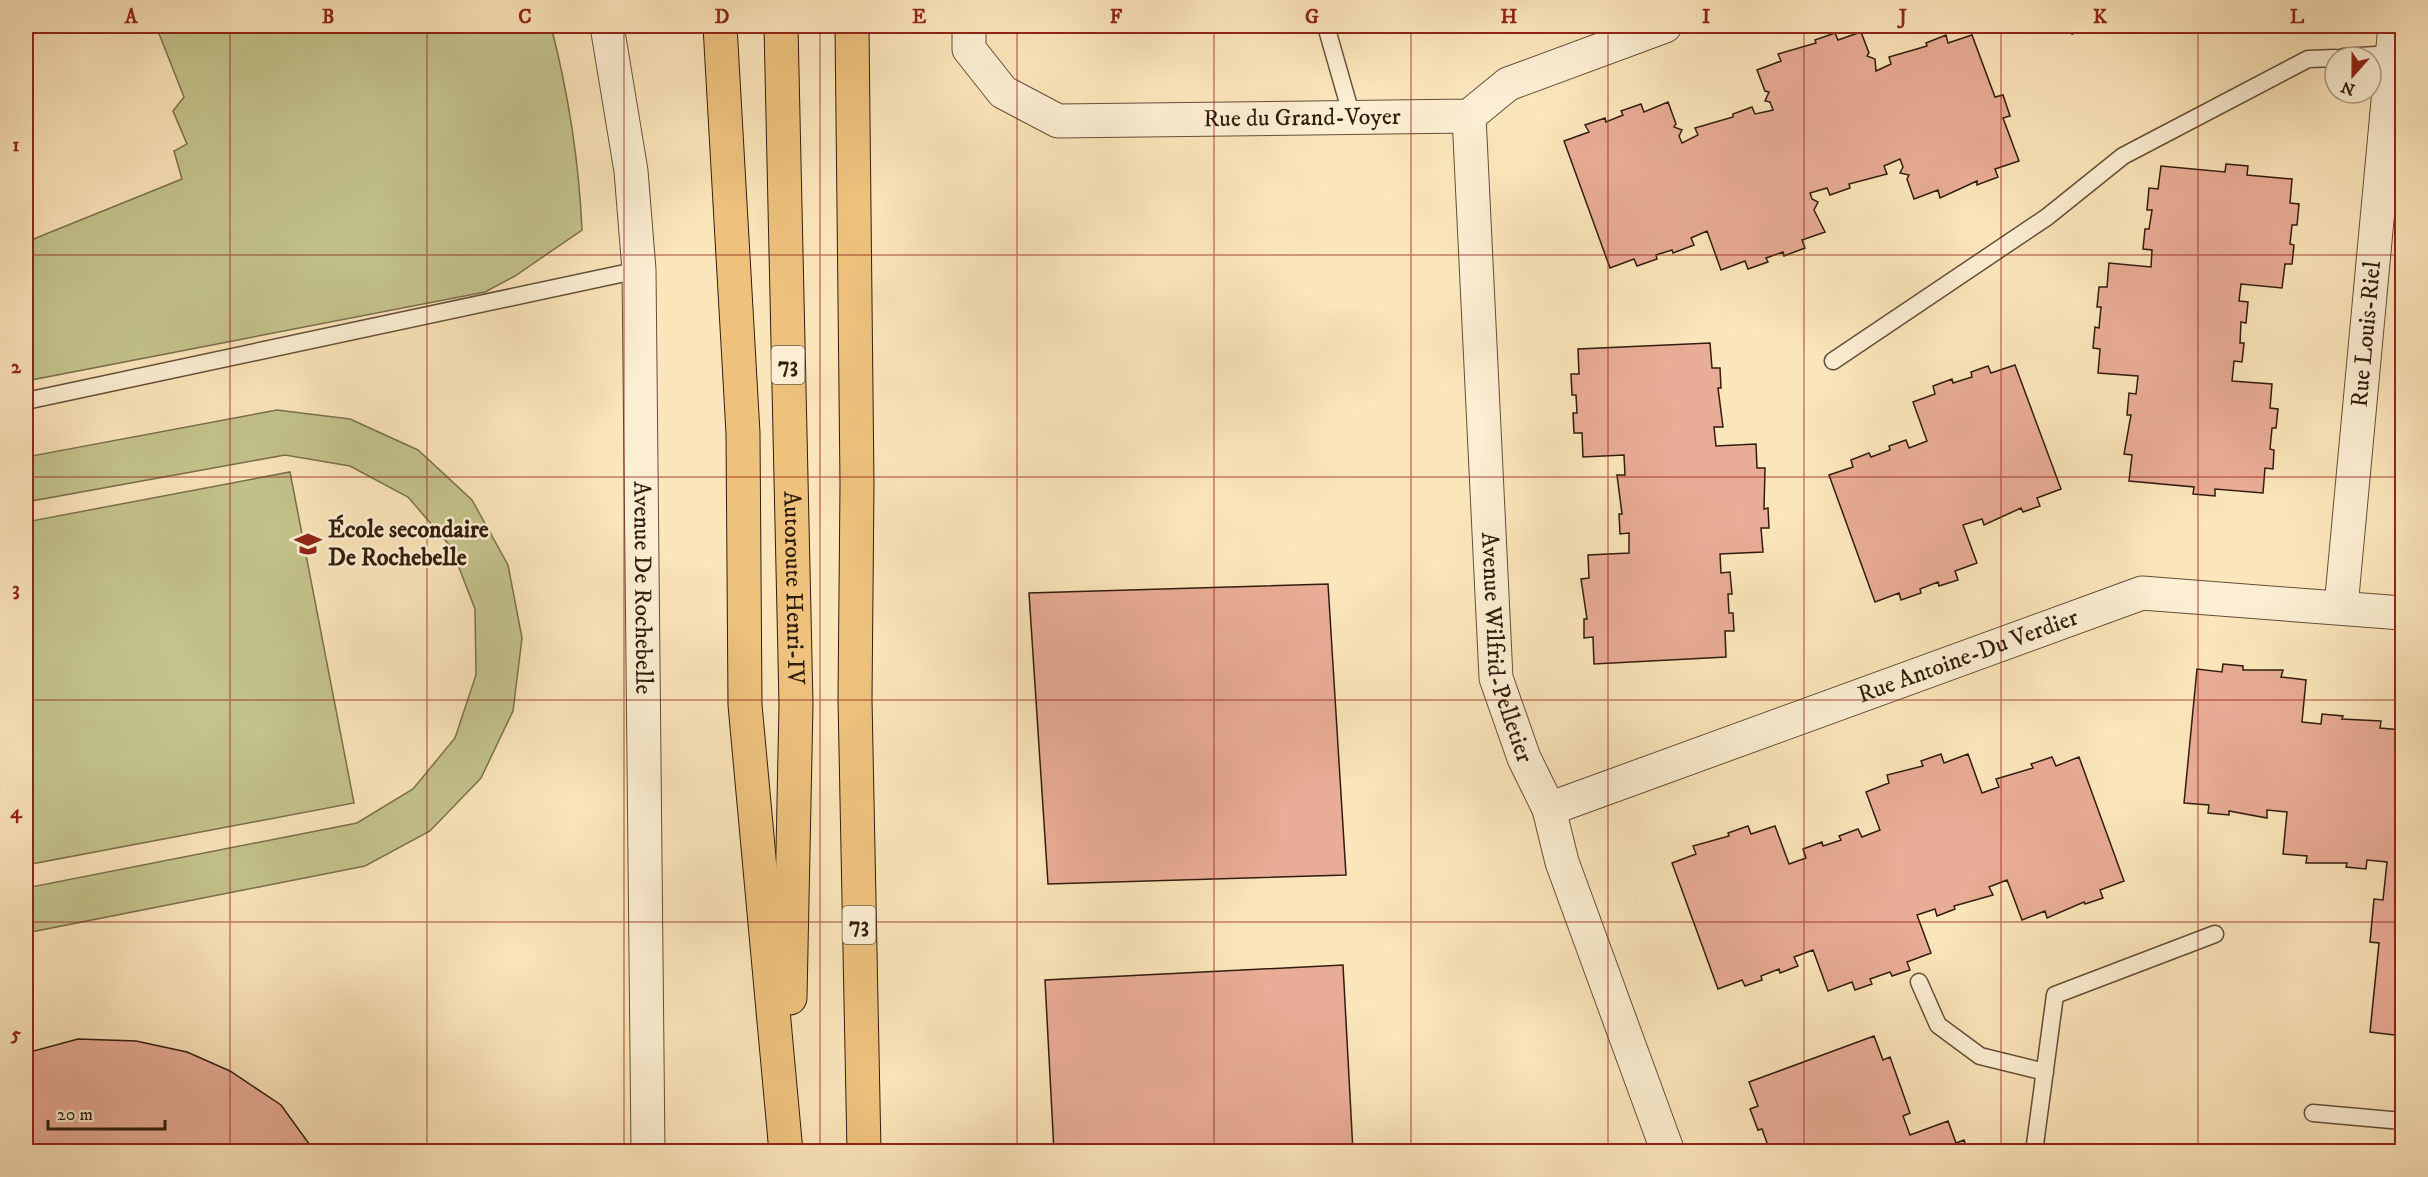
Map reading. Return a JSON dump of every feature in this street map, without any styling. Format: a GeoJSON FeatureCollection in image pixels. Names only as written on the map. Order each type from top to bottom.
{"type":"FeatureCollection","features":[{"type":"Feature","properties":{"kind":"highway"},"geometry":{"type":"LineString","coordinates":[[712,26],[720,64]]}},
{"type":"Feature","properties":{"kind":"highway"},"geometry":{"type":"LineString","coordinates":[[720,26],[720,64],[743,433],[745,705],[786,1152]]}},
{"type":"Feature","properties":{"kind":"highway","name":"Autoroute Henri-IV"},"geometry":{"type":"LineString","coordinates":[[782,26],[796,704],[786,1152]]}},
{"type":"Feature","properties":{"kind":"highway","name":"73"},"geometry":{"type":"LineString","coordinates":[[852,26],[857,484],[855,699],[864,1152]]}},
{"type":"Feature","properties":{"kind":"street","name":"Avenue De Rochebelle"},"geometry":{"type":"LineString","coordinates":[[607,26],[631,171],[639,270],[648,1152]]}},
{"type":"Feature","properties":{"kind":"street","name":"Rue du Grand-Voyer"},"geometry":{"type":"LineString","coordinates":[[969,26],[969,49],[1003,92],[1058,121],[1469,116]]}},
{"type":"Feature","properties":{"kind":"street"},"geometry":{"type":"LineString","coordinates":[[1469,116],[1508,84],[1665,26]]}},
{"type":"Feature","properties":{"kind":"street","name":"Rue Louis-Riel"},"geometry":{"type":"LineString","coordinates":[[2341,607],[2393,40]]}},
{"type":"Feature","properties":{"kind":"street","name":"Avenue Wilfrid-Pelletier"},"geometry":{"type":"LineString","coordinates":[[1469,116],[1496,678],[1524,758],[1549,809],[1562,862],[1668,1152]]}},
{"type":"Feature","properties":{"kind":"street","name":"Rue Antoine-Du Verdier"},"geometry":{"type":"LineString","coordinates":[[1549,809],[2142,593],[2403,613]]}},
{"type":"Feature","properties":{"kind":"lane"},"geometry":{"type":"LineString","coordinates":[[1326,26],[1352,117]]}},
{"type":"Feature","properties":{"kind":"lane"},"geometry":{"type":"LineString","coordinates":[[2378,45],[2393,40]]}},
{"type":"Feature","properties":{"kind":"lane"},"geometry":{"type":"LineString","coordinates":[[1833,361],[2047,217],[2123,156],[2308,59],[2323,58]]}},
{"type":"Feature","properties":{"kind":"lane"},"geometry":{"type":"LineString","coordinates":[[26,401],[639,270]]}},
{"type":"Feature","properties":{"kind":"lane"},"geometry":{"type":"LineString","coordinates":[[2034,1152],[2055,995],[2215,934]]}},
{"type":"Feature","properties":{"kind":"lane"},"geometry":{"type":"LineString","coordinates":[[1919,982],[1938,1025],[1980,1056],[2045,1072]]}},
{"type":"Feature","properties":{"kind":"lane"},"geometry":{"type":"LineString","coordinates":[[2313,1113],[2403,1121]]}},
{"type":"Feature","properties":{"kind":"shaded area"},"geometry":{"type":"Polygon","coordinates":[[[156,26],[551,26],[572,127],[582,230],[515,276],[485,292],[26,381],[26,242],[182,179],[174,151],[187,144],[173,111],[184,97],[156,26]]]}},
{"type":"Feature","properties":{"kind":"shaded area"},"geometry":{"type":"Polygon","coordinates":[[[277,410],[350,419],[418,450],[472,500],[508,565],[522,638],[513,711],[481,778],[430,831],[365,866],[26,933],[26,888],[357,823],[413,789],[455,738],[476,675],[475,609],[451,547],[408,497],[350,466],[285,455],[26,502],[26,457],[277,410]]]}},
{"type":"Feature","properties":{"kind":"shaded area"},"geometry":{"type":"Polygon","coordinates":[[[290,472],[354,803],[26,865],[26,522],[290,472]]]}},
{"type":"Feature","properties":{"kind":"building"},"geometry":{"type":"Polygon","coordinates":[[[2069,26],[2096,26],[2072,34],[2069,26]]]}},
{"type":"Feature","properties":{"kind":"building"},"geometry":{"type":"Polygon","coordinates":[[[1861,32],[1869,53],[1867,56],[1875,59],[1876,71],[1891,64],[1889,57],[1927,46],[1926,43],[1946,35],[1948,43],[1972,35],[1995,97],[2003,95],[2010,116],[2003,118],[2019,161],[1995,169],[1998,177],[1977,185],[1977,181],[1940,198],[1938,190],[1914,199],[1907,179],[1909,175],[1900,173],[1903,167],[1900,159],[1884,166],[1887,174],[1849,184],[1850,188],[1830,195],[1827,188],[1810,193],[1812,199],[1818,202],[1814,210],[1825,232],[1802,240],[1805,248],[1784,256],[1783,252],[1766,258],[1768,262],[1748,269],[1745,261],[1721,270],[1707,231],[1691,238],[1694,245],[1673,253],[1672,250],[1656,255],[1657,259],[1637,266],[1634,259],[1610,268],[1564,141],[1589,132],[1585,125],[1605,118],[1606,122],[1623,115],[1621,111],[1641,104],[1644,112],[1668,102],[1676,124],[1674,127],[1682,130],[1679,136],[1682,143],[1698,135],[1695,128],[1733,117],[1733,114],[1752,107],[1755,114],[1773,110],[1770,102],[1765,101],[1769,92],[1765,91],[1757,70],[1781,61],[1778,54],[1816,43],[1815,40],[1835,33],[1838,40],[1861,32]]]}},
{"type":"Feature","properties":{"kind":"building"},"geometry":{"type":"Polygon","coordinates":[[[2226,164],[2248,166],[2247,175],[2292,179],[2290,203],[2299,204],[2297,225],[2292,225],[2290,244],[2294,245],[2292,264],[2285,264],[2282,288],[2241,284],[2239,301],[2248,302],[2246,323],[2241,322],[2240,343],[2244,343],[2242,362],[2234,361],[2232,381],[2272,384],[2270,408],[2278,409],[2276,428],[2272,428],[2270,449],[2274,450],[2273,469],[2265,468],[2263,493],[2215,489],[2215,496],[2193,494],[2194,487],[2129,481],[2132,455],[2124,454],[2131,415],[2127,415],[2129,393],[2136,394],[2138,376],[2098,373],[2100,349],[2093,348],[2095,327],[2099,328],[2101,307],[2097,307],[2099,287],[2107,287],[2109,263],[2151,267],[2152,250],[2143,249],[2145,229],[2149,229],[2152,210],[2147,210],[2149,188],[2158,189],[2161,166],[2225,172],[2226,164]]]}},
{"type":"Feature","properties":{"kind":"building"},"geometry":{"type":"Polygon","coordinates":[[[1710,343],[1712,368],[1720,368],[1721,388],[1718,388],[1723,427],[1714,427],[1716,446],[1756,444],[1757,468],[1765,468],[1764,509],[1768,508],[1769,528],[1761,528],[1763,552],[1720,554],[1721,573],[1730,572],[1732,594],[1728,594],[1729,613],[1733,613],[1734,631],[1725,631],[1726,657],[1594,664],[1593,637],[1584,638],[1584,619],[1587,619],[1581,579],[1589,578],[1588,555],[1629,553],[1629,533],[1620,534],[1619,514],[1622,514],[1617,475],[1625,475],[1624,455],[1583,457],[1582,433],[1574,433],[1573,413],[1577,413],[1576,395],[1572,395],[1571,374],[1579,374],[1578,349],[1710,343]]]}},
{"type":"Feature","properties":{"kind":"building"},"geometry":{"type":"Polygon","coordinates":[[[2015,365],[2061,489],[2037,498],[2040,506],[2023,512],[2021,508],[1984,525],[1982,519],[1963,525],[1977,563],[1955,571],[1958,580],[1939,586],[1938,582],[1920,589],[1921,593],[1901,600],[1899,593],[1875,602],[1829,475],[1853,467],[1851,460],[1869,453],[1871,457],[1890,450],[1889,446],[1906,440],[1909,448],[1927,441],[1913,402],[1935,394],[1933,386],[1952,379],[1953,383],[1972,377],[1971,372],[1988,366],[1991,373],[2015,365]]]}},
{"type":"Feature","properties":{"kind":"building"},"geometry":{"type":"Polygon","coordinates":[[[1328,584],[1346,875],[1048,884],[1029,593],[1328,584]]]}},
{"type":"Feature","properties":{"kind":"building"},"geometry":{"type":"Polygon","coordinates":[[[2223,664],[2243,666],[2243,670],[2283,670],[2281,677],[2306,680],[2302,722],[2321,724],[2322,714],[2343,716],[2342,719],[2381,721],[2380,728],[2402,730],[2402,1036],[2370,1032],[2379,943],[2370,942],[2374,899],[2383,900],[2387,862],[2367,860],[2366,869],[2346,867],[2347,863],[2306,863],[2307,856],[2283,854],[2287,812],[2267,810],[2267,818],[2229,811],[2229,815],[2208,813],[2209,805],[2184,803],[2197,669],[2222,672],[2223,664]]]}},
{"type":"Feature","properties":{"kind":"building"},"geometry":{"type":"Polygon","coordinates":[[[1941,754],[1944,763],[1968,754],[1982,793],[1999,787],[1996,779],[2033,768],[2031,764],[2052,757],[2056,766],[2079,757],[2124,881],[2100,890],[2103,898],[2085,904],[2084,902],[2047,918],[2045,911],[2022,920],[2007,880],[1989,887],[1993,895],[1954,906],[1955,909],[1937,916],[1935,909],[1917,915],[1931,953],[1907,962],[1910,970],[1892,976],[1890,972],[1870,979],[1872,984],[1855,990],[1852,982],[1828,991],[1813,950],[1794,957],[1798,966],[1780,973],[1779,969],[1761,976],[1762,980],[1745,986],[1742,980],[1718,989],[1672,863],[1696,854],[1693,846],[1729,836],[1728,833],[1748,826],[1751,834],[1775,826],[1789,864],[1806,858],[1803,849],[1822,842],[1823,846],[1841,840],[1839,836],[1858,829],[1862,837],[1880,830],[1866,792],[1889,783],[1887,775],[1923,766],[1921,761],[1941,754]]]}},
{"type":"Feature","properties":{"kind":"building"},"geometry":{"type":"Polygon","coordinates":[[[1343,965],[1353,1152],[1054,1152],[1045,980],[1343,965]]]}},
{"type":"Feature","properties":{"kind":"building"},"geometry":{"type":"Polygon","coordinates":[[[1874,1036],[1883,1060],[1890,1057],[1910,1113],[1903,1116],[1910,1135],[1948,1121],[1956,1143],[1964,1140],[1968,1152],[1766,1152],[1763,1145],[1767,1143],[1762,1129],[1758,1130],[1750,1109],[1758,1106],[1749,1082],[1874,1036]]]}},
{"type":"Feature","properties":{"kind":"building"},"geometry":{"type":"Polygon","coordinates":[[[78,1039],[136,1041],[187,1052],[230,1071],[281,1105],[315,1152],[26,1152],[26,1053],[78,1039]]]}},
{"type":"Feature","properties":{"kind":"place","name":"École secondaire De Rochebelle"},"geometry":{"type":"Point","coordinates":[308,544]}}]}
